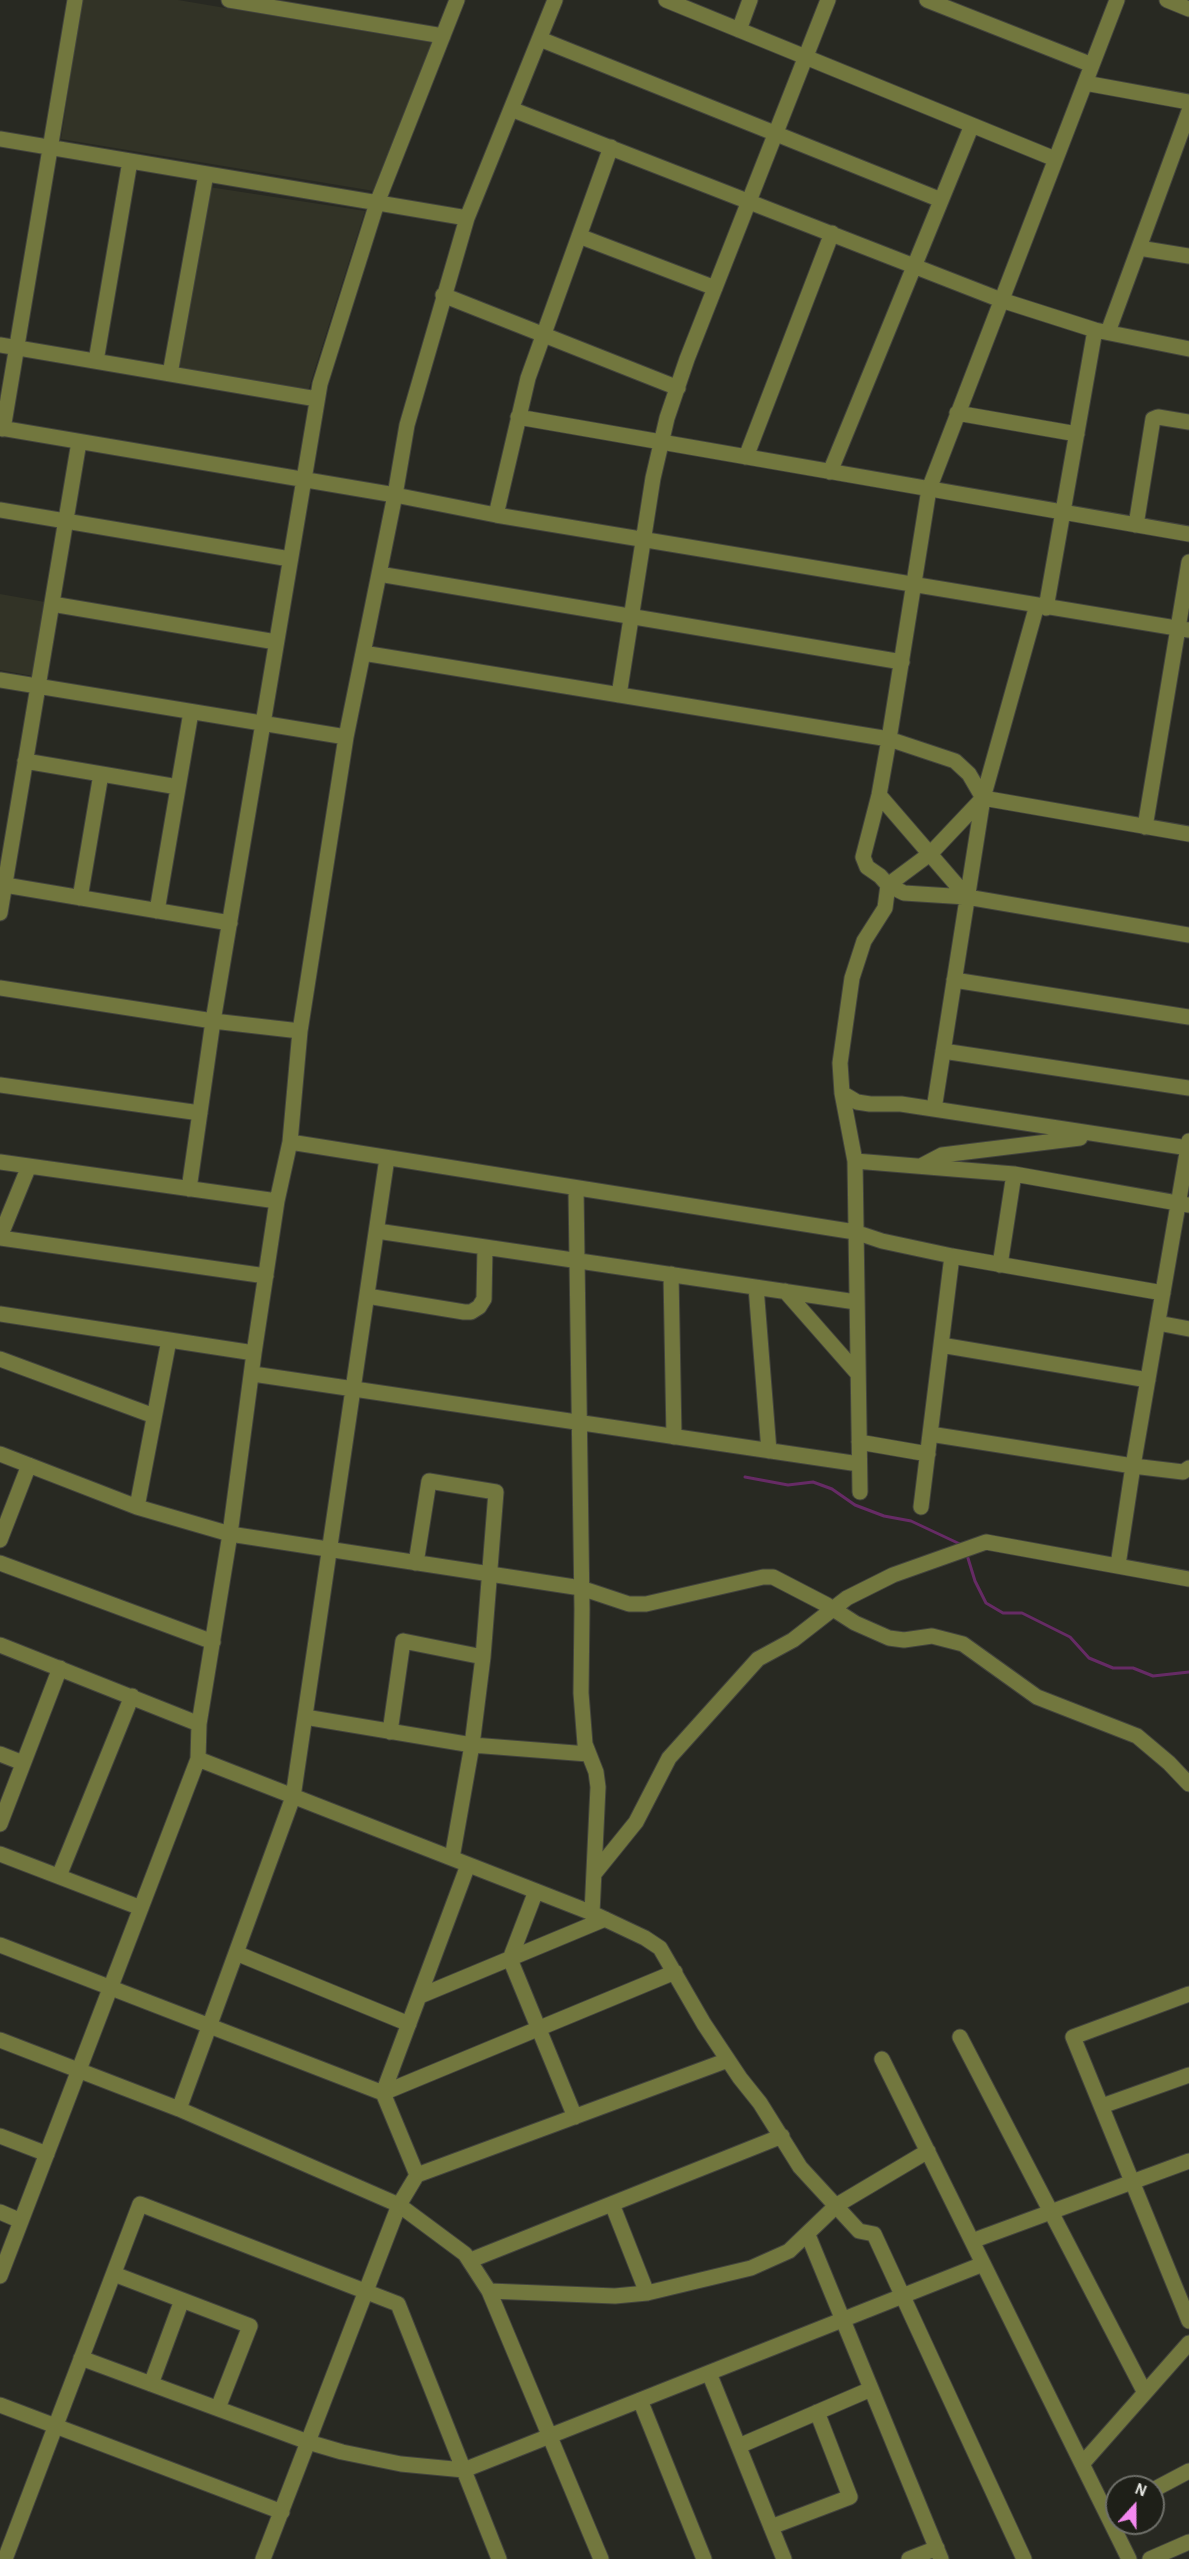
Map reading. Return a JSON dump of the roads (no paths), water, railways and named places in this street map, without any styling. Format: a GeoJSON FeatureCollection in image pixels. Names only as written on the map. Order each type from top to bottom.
{"type":"FeatureCollection","features":[{"type":"Feature","properties":{"kind":"street"},"geometry":{"type":"LineString","coordinates":[[75,0],[2,429],[395,495],[496,515],[1184,629]]}},
{"type":"Feature","properties":{"kind":"street"},"geometry":{"type":"LineString","coordinates":[[234,0],[442,36]]}},
{"type":"Feature","properties":{"kind":"street"},"geometry":{"type":"LineString","coordinates":[[189,1189],[213,1021],[317,399],[324,369],[376,203],[457,0]]}},
{"type":"Feature","properties":{"kind":"street"},"geometry":{"type":"LineString","coordinates":[[0,2276],[198,1759],[200,1724],[230,1534],[254,1353],[277,1201],[290,1142],[300,1031],[346,737],[395,495],[406,425],[467,218],[555,0]]}},
{"type":"Feature","properties":{"kind":"street"},"geometry":{"type":"LineString","coordinates":[[666,0],[1055,159]]}},
{"type":"Feature","properties":{"kind":"street"},"geometry":{"type":"LineString","coordinates":[[739,30],[750,0]]}},
{"type":"Feature","properties":{"kind":"street"},"geometry":{"type":"LineString","coordinates":[[619,695],[661,442],[678,388],[715,288],[828,0]]}},
{"type":"Feature","properties":{"kind":"street"},"geometry":{"type":"LineString","coordinates":[[927,0],[1092,65]]}},
{"type":"Feature","properties":{"kind":"street"},"geometry":{"type":"LineString","coordinates":[[1117,0],[929,489],[889,740],[879,795],[863,857],[867,867],[888,885],[904,893],[967,897],[1189,934]]}},
{"type":"Feature","properties":{"kind":"street"},"geometry":{"type":"LineString","coordinates":[[1167,0],[1189,9]]}},
{"type":"Feature","properties":{"kind":"street"},"geometry":{"type":"LineString","coordinates":[[540,39],[941,200]]}},
{"type":"Feature","properties":{"kind":"street"},"geometry":{"type":"LineString","coordinates":[[1085,83],[1189,102]]}},
{"type":"Feature","properties":{"kind":"street"},"geometry":{"type":"LineString","coordinates":[[511,109],[1001,300],[1102,331],[1189,349]]}},
{"type":"Feature","properties":{"kind":"street"},"geometry":{"type":"LineString","coordinates":[[934,1109],[983,798],[1042,606],[1063,512],[1077,434],[1102,331],[1140,248],[1189,111]]}},
{"type":"Feature","properties":{"kind":"street"},"geometry":{"type":"LineString","coordinates":[[830,472],[972,125]]}},
{"type":"Feature","properties":{"kind":"street"},"geometry":{"type":"LineString","coordinates":[[0,139],[467,218]]}},
{"type":"Feature","properties":{"kind":"street"},"geometry":{"type":"LineString","coordinates":[[496,515],[518,417],[543,335],[611,147]]}},
{"type":"Feature","properties":{"kind":"street"},"geometry":{"type":"LineString","coordinates":[[96,361],[130,161]]}},
{"type":"Feature","properties":{"kind":"street"},"geometry":{"type":"LineString","coordinates":[[170,374],[206,174]]}},
{"type":"Feature","properties":{"kind":"street"},"geometry":{"type":"LineString","coordinates":[[746,457],[832,233]]}},
{"type":"Feature","properties":{"kind":"street"},"geometry":{"type":"LineString","coordinates":[[579,236],[715,288]]}},
{"type":"Feature","properties":{"kind":"street"},"geometry":{"type":"LineString","coordinates":[[1140,248],[1189,256]]}},
{"type":"Feature","properties":{"kind":"street"},"geometry":{"type":"LineString","coordinates":[[443,295],[678,388]]}},
{"type":"Feature","properties":{"kind":"street"},"geometry":{"type":"LineString","coordinates":[[0,345],[317,399]]}},
{"type":"Feature","properties":{"kind":"street"},"geometry":{"type":"LineString","coordinates":[[957,413],[1077,434]]}},
{"type":"Feature","properties":{"kind":"street"},"geometry":{"type":"LineString","coordinates":[[518,417],[1189,534]]}},
{"type":"Feature","properties":{"kind":"street"},"geometry":{"type":"LineString","coordinates":[[1136,525],[1154,419],[1156,417],[1189,422]]}},
{"type":"Feature","properties":{"kind":"street"},"geometry":{"type":"LineString","coordinates":[[0,913],[79,442]]}},
{"type":"Feature","properties":{"kind":"street"},"geometry":{"type":"LineString","coordinates":[[0,510],[290,559]]}},
{"type":"Feature","properties":{"kind":"street"},"geometry":{"type":"LineString","coordinates":[[1145,827],[1184,629],[1189,562]]}},
{"type":"Feature","properties":{"kind":"street"},"geometry":{"type":"LineString","coordinates":[[379,574],[902,662]]}},
{"type":"Feature","properties":{"kind":"street"},"geometry":{"type":"LineString","coordinates":[[52,604],[276,642]]}},
{"type":"Feature","properties":{"kind":"street"},"geometry":{"type":"LineString","coordinates":[[363,653],[889,740],[955,761],[969,774],[983,798],[1189,834]]}},
{"type":"Feature","properties":{"kind":"street"},"geometry":{"type":"LineString","coordinates":[[0,680],[346,737]]}},
{"type":"Feature","properties":{"kind":"street"},"geometry":{"type":"LineString","coordinates":[[157,911],[190,712]]}},
{"type":"Feature","properties":{"kind":"street"},"geometry":{"type":"LineString","coordinates":[[25,761],[178,787]]}},
{"type":"Feature","properties":{"kind":"street"},"geometry":{"type":"LineString","coordinates":[[80,898],[101,774]]}},
{"type":"Feature","properties":{"kind":"street"},"geometry":{"type":"LineString","coordinates":[[879,795],[931,852],[967,897]]}},
{"type":"Feature","properties":{"kind":"street"},"geometry":{"type":"LineString","coordinates":[[860,1492],[855,1161],[842,1093],[840,1063],[843,1026],[852,978],[864,941],[885,908],[888,885],[931,852],[983,798]]}},
{"type":"Feature","properties":{"kind":"street"},"geometry":{"type":"LineString","coordinates":[[5,885],[230,923]]}},
{"type":"Feature","properties":{"kind":"street"},"geometry":{"type":"LineString","coordinates":[[954,980],[1189,1017]]}},
{"type":"Feature","properties":{"kind":"street"},"geometry":{"type":"LineString","coordinates":[[0,988],[213,1021],[300,1031]]}},
{"type":"Feature","properties":{"kind":"street"},"geometry":{"type":"LineString","coordinates":[[943,1051],[1189,1088]]}},
{"type":"Feature","properties":{"kind":"street"},"geometry":{"type":"LineString","coordinates":[[0,1085],[200,1113]]}},
{"type":"Feature","properties":{"kind":"street"},"geometry":{"type":"LineString","coordinates":[[842,1093],[857,1102],[870,1104],[901,1104],[1097,1135],[1189,1146],[1184,1204],[1163,1293],[1118,1565]]}},
{"type":"Feature","properties":{"kind":"street"},"geometry":{"type":"LineString","coordinates":[[921,1166],[942,1155],[1097,1135]]}},
{"type":"Feature","properties":{"kind":"street"},"geometry":{"type":"LineString","coordinates":[[290,1142],[855,1232],[882,1241],[952,1256],[1163,1293]]}},
{"type":"Feature","properties":{"kind":"street"},"geometry":{"type":"LineString","coordinates":[[179,2109],[293,1797],[387,1158]]}},
{"type":"Feature","properties":{"kind":"street"},"geometry":{"type":"LineString","coordinates":[[855,1161],[1014,1174],[1184,1204]]}},
{"type":"Feature","properties":{"kind":"street"},"geometry":{"type":"LineString","coordinates":[[0,1162],[277,1201]]}},
{"type":"Feature","properties":{"kind":"street"},"geometry":{"type":"LineString","coordinates":[[29,1166],[0,1238],[266,1276]]}},
{"type":"Feature","properties":{"kind":"street"},"geometry":{"type":"LineString","coordinates":[[1000,1265],[1014,1174]]}},
{"type":"Feature","properties":{"kind":"street"},"geometry":{"type":"LineString","coordinates":[[576,1189],[581,1588],[580,1693],[588,1754],[596,1772],[598,1787],[594,1874],[598,1916]]}},
{"type":"Feature","properties":{"kind":"street"},"geometry":{"type":"LineString","coordinates":[[376,1231],[856,1302]]}},
{"type":"Feature","properties":{"kind":"street"},"geometry":{"type":"LineString","coordinates":[[367,1296],[471,1312],[479,1307],[484,1299],[485,1247]]}},
{"type":"Feature","properties":{"kind":"street"},"geometry":{"type":"LineString","coordinates":[[921,1507],[952,1256]]}},
{"type":"Feature","properties":{"kind":"street"},"geometry":{"type":"LineString","coordinates":[[672,1274],[674,1437]]}},
{"type":"Feature","properties":{"kind":"street"},"geometry":{"type":"LineString","coordinates":[[756,1287],[769,1451]]}},
{"type":"Feature","properties":{"kind":"street"},"geometry":{"type":"LineString","coordinates":[[785,1292],[858,1374]]}},
{"type":"Feature","properties":{"kind":"street"},"geometry":{"type":"LineString","coordinates":[[0,1314],[254,1353]]}},
{"type":"Feature","properties":{"kind":"street"},"geometry":{"type":"LineString","coordinates":[[1158,1323],[1189,1329]]}},
{"type":"Feature","properties":{"kind":"street"},"geometry":{"type":"LineString","coordinates":[[137,1507],[169,1340]]}},
{"type":"Feature","properties":{"kind":"street"},"geometry":{"type":"LineString","coordinates":[[941,1345],[1148,1380]]}},
{"type":"Feature","properties":{"kind":"street"},"geometry":{"type":"LineString","coordinates":[[0,1359],[154,1416]]}},
{"type":"Feature","properties":{"kind":"street"},"geometry":{"type":"LineString","coordinates":[[253,1374],[860,1464]]}},
{"type":"Feature","properties":{"kind":"street"},"geometry":{"type":"LineString","coordinates":[[930,1434],[1133,1466],[1183,1472],[1189,1468]]}},
{"type":"Feature","properties":{"kind":"street"},"geometry":{"type":"LineString","coordinates":[[859,1442],[928,1454]]}},
{"type":"Feature","properties":{"kind":"street"},"geometry":{"type":"LineString","coordinates":[[0,1454],[137,1507],[230,1534],[581,1588],[637,1605],[763,1577],[773,1577],[855,1623],[889,1638],[904,1640],[932,1636],[963,1644],[1037,1697],[1137,1736],[1169,1763],[1189,1784]]}},
{"type":"Feature","properties":{"kind":"street"},"geometry":{"type":"LineString","coordinates":[[0,1540],[28,1465]]}},
{"type":"Feature","properties":{"kind":"street"},"geometry":{"type":"LineString","coordinates":[[416,1563],[429,1481],[496,1492],[483,1657],[452,1858]]}},
{"type":"Feature","properties":{"kind":"street"},"geometry":{"type":"LineString","coordinates":[[594,1874],[636,1822],[669,1758],[758,1659],[793,1640],[847,1598],[892,1575],[986,1542],[1189,1579]]}},
{"type":"Feature","properties":{"kind":"street"},"geometry":{"type":"LineString","coordinates":[[0,1563],[213,1642]]}},
{"type":"Feature","properties":{"kind":"street"},"geometry":{"type":"LineString","coordinates":[[390,1731],[403,1641],[483,1657]]}},
{"type":"Feature","properties":{"kind":"street"},"geometry":{"type":"LineString","coordinates":[[0,1646],[200,1724]]}},
{"type":"Feature","properties":{"kind":"street"},"geometry":{"type":"LineString","coordinates":[[0,1824],[60,1668]]}},
{"type":"Feature","properties":{"kind":"street"},"geometry":{"type":"LineString","coordinates":[[59,1876],[132,1696]]}},
{"type":"Feature","properties":{"kind":"street"},"geometry":{"type":"LineString","coordinates":[[305,1717],[471,1745],[588,1754]]}},
{"type":"Feature","properties":{"kind":"street"},"geometry":{"type":"LineString","coordinates":[[0,1754],[23,1762]]}},
{"type":"Feature","properties":{"kind":"street"},"geometry":{"type":"LineString","coordinates":[[198,1759],[598,1916],[655,1944],[675,1972],[704,2024],[782,2136],[800,2167],[859,2231],[874,2234],[1024,2559]]}},
{"type":"Feature","properties":{"kind":"street"},"geometry":{"type":"LineString","coordinates":[[0,1854],[141,1908]]}},
{"type":"Feature","properties":{"kind":"street"},"geometry":{"type":"LineString","coordinates":[[417,2175],[383,2093],[468,1865]]}},
{"type":"Feature","properties":{"kind":"street"},"geometry":{"type":"LineString","coordinates":[[536,1891],[510,1959],[575,2117]]}},
{"type":"Feature","properties":{"kind":"street"},"geometry":{"type":"LineString","coordinates":[[420,1996],[510,1959],[598,1916]]}},
{"type":"Feature","properties":{"kind":"street"},"geometry":{"type":"LineString","coordinates":[[0,1945],[383,2093],[675,1972]]}},
{"type":"Feature","properties":{"kind":"street"},"geometry":{"type":"LineString","coordinates":[[236,1953],[409,2024]]}},
{"type":"Feature","properties":{"kind":"street"},"geometry":{"type":"LineString","coordinates":[[1189,1994],[1073,2037],[1189,2321]]}},
{"type":"Feature","properties":{"kind":"street"},"geometry":{"type":"LineString","coordinates":[[960,2037],[1144,2391]]}},
{"type":"Feature","properties":{"kind":"street"},"geometry":{"type":"LineString","coordinates":[[0,2040],[179,2109],[399,2205],[471,2260],[489,2291],[601,2559]]}},
{"type":"Feature","properties":{"kind":"street"},"geometry":{"type":"LineString","coordinates":[[882,2059],[1082,2464],[1105,2500]]}},
{"type":"Feature","properties":{"kind":"street"},"geometry":{"type":"LineString","coordinates":[[263,2559],[399,2205],[417,2175],[728,2060]]}},
{"type":"Feature","properties":{"kind":"street"},"geometry":{"type":"LineString","coordinates":[[1102,2106],[1189,2075]]}},
{"type":"Feature","properties":{"kind":"street"},"geometry":{"type":"LineString","coordinates":[[0,2136],[47,2154]]}},
{"type":"Feature","properties":{"kind":"street"},"geometry":{"type":"LineString","coordinates":[[471,2260],[782,2136]]}},
{"type":"Feature","properties":{"kind":"street"},"geometry":{"type":"LineString","coordinates":[[489,2291],[607,2296],[647,2293],[751,2268],[789,2251],[837,2205],[928,2151]]}},
{"type":"Feature","properties":{"kind":"street"},"geometry":{"type":"LineString","coordinates":[[972,2241],[1189,2161]]}},
{"type":"Feature","properties":{"kind":"street"},"geometry":{"type":"LineString","coordinates":[[5,2559],[140,2204],[398,2304],[499,2559]]}},
{"type":"Feature","properties":{"kind":"street"},"geometry":{"type":"LineString","coordinates":[[612,2204],[647,2293]]}},
{"type":"Feature","properties":{"kind":"street"},"geometry":{"type":"LineString","coordinates":[[0,2212],[21,2221]]}},
{"type":"Feature","properties":{"kind":"street"},"geometry":{"type":"LineString","coordinates":[[808,2235],[939,2554],[909,2559]]}},
{"type":"Feature","properties":{"kind":"street"},"geometry":{"type":"LineString","coordinates":[[81,2358],[308,2442],[400,2464],[464,2470],[983,2264]]}},
{"type":"Feature","properties":{"kind":"street"},"geometry":{"type":"LineString","coordinates":[[114,2274],[250,2326],[218,2408]]}},
{"type":"Feature","properties":{"kind":"street"},"geometry":{"type":"LineString","coordinates":[[151,2384],[182,2300]]}},
{"type":"Feature","properties":{"kind":"street"},"geometry":{"type":"LineString","coordinates":[[1082,2464],[1144,2391],[1189,2343]]}},
{"type":"Feature","properties":{"kind":"street"},"geometry":{"type":"LineString","coordinates":[[709,2373],[784,2559]]}},
{"type":"Feature","properties":{"kind":"street"},"geometry":{"type":"LineString","coordinates":[[738,2446],[871,2389]]}},
{"type":"Feature","properties":{"kind":"street"},"geometry":{"type":"LineString","coordinates":[[640,2400],[704,2559]]}},
{"type":"Feature","properties":{"kind":"street"},"geometry":{"type":"LineString","coordinates":[[0,2405],[282,2512]]}},
{"type":"Feature","properties":{"kind":"street"},"geometry":{"type":"LineString","coordinates":[[771,2527],[850,2497],[817,2412]]}},
{"type":"Feature","properties":{"kind":"street"},"geometry":{"type":"LineString","coordinates":[[1165,2484],[1189,2471]]}},
{"type":"Feature","properties":{"kind":"street"},"geometry":{"type":"LineString","coordinates":[[1120,2535],[1129,2559]]}},
{"type":"Feature","properties":{"kind":"street"},"geometry":{"type":"LineString","coordinates":[[1150,2559],[1189,2542]]}},
{"type":"Feature","properties":{"kind":"waterway"},"geometry":{"type":"LineString","coordinates":[[745,1477],[788,1485],[813,1482],[832,1489],[855,1505],[884,1516],[911,1521],[962,1545]]}},
{"type":"Feature","properties":{"kind":"waterway"},"geometry":{"type":"LineString","coordinates":[[967,1555],[975,1581],[986,1603],[1003,1613],[1022,1613],[1070,1637],[1089,1658],[1113,1668],[1133,1668],[1153,1676],[1189,1672]]}}]}
